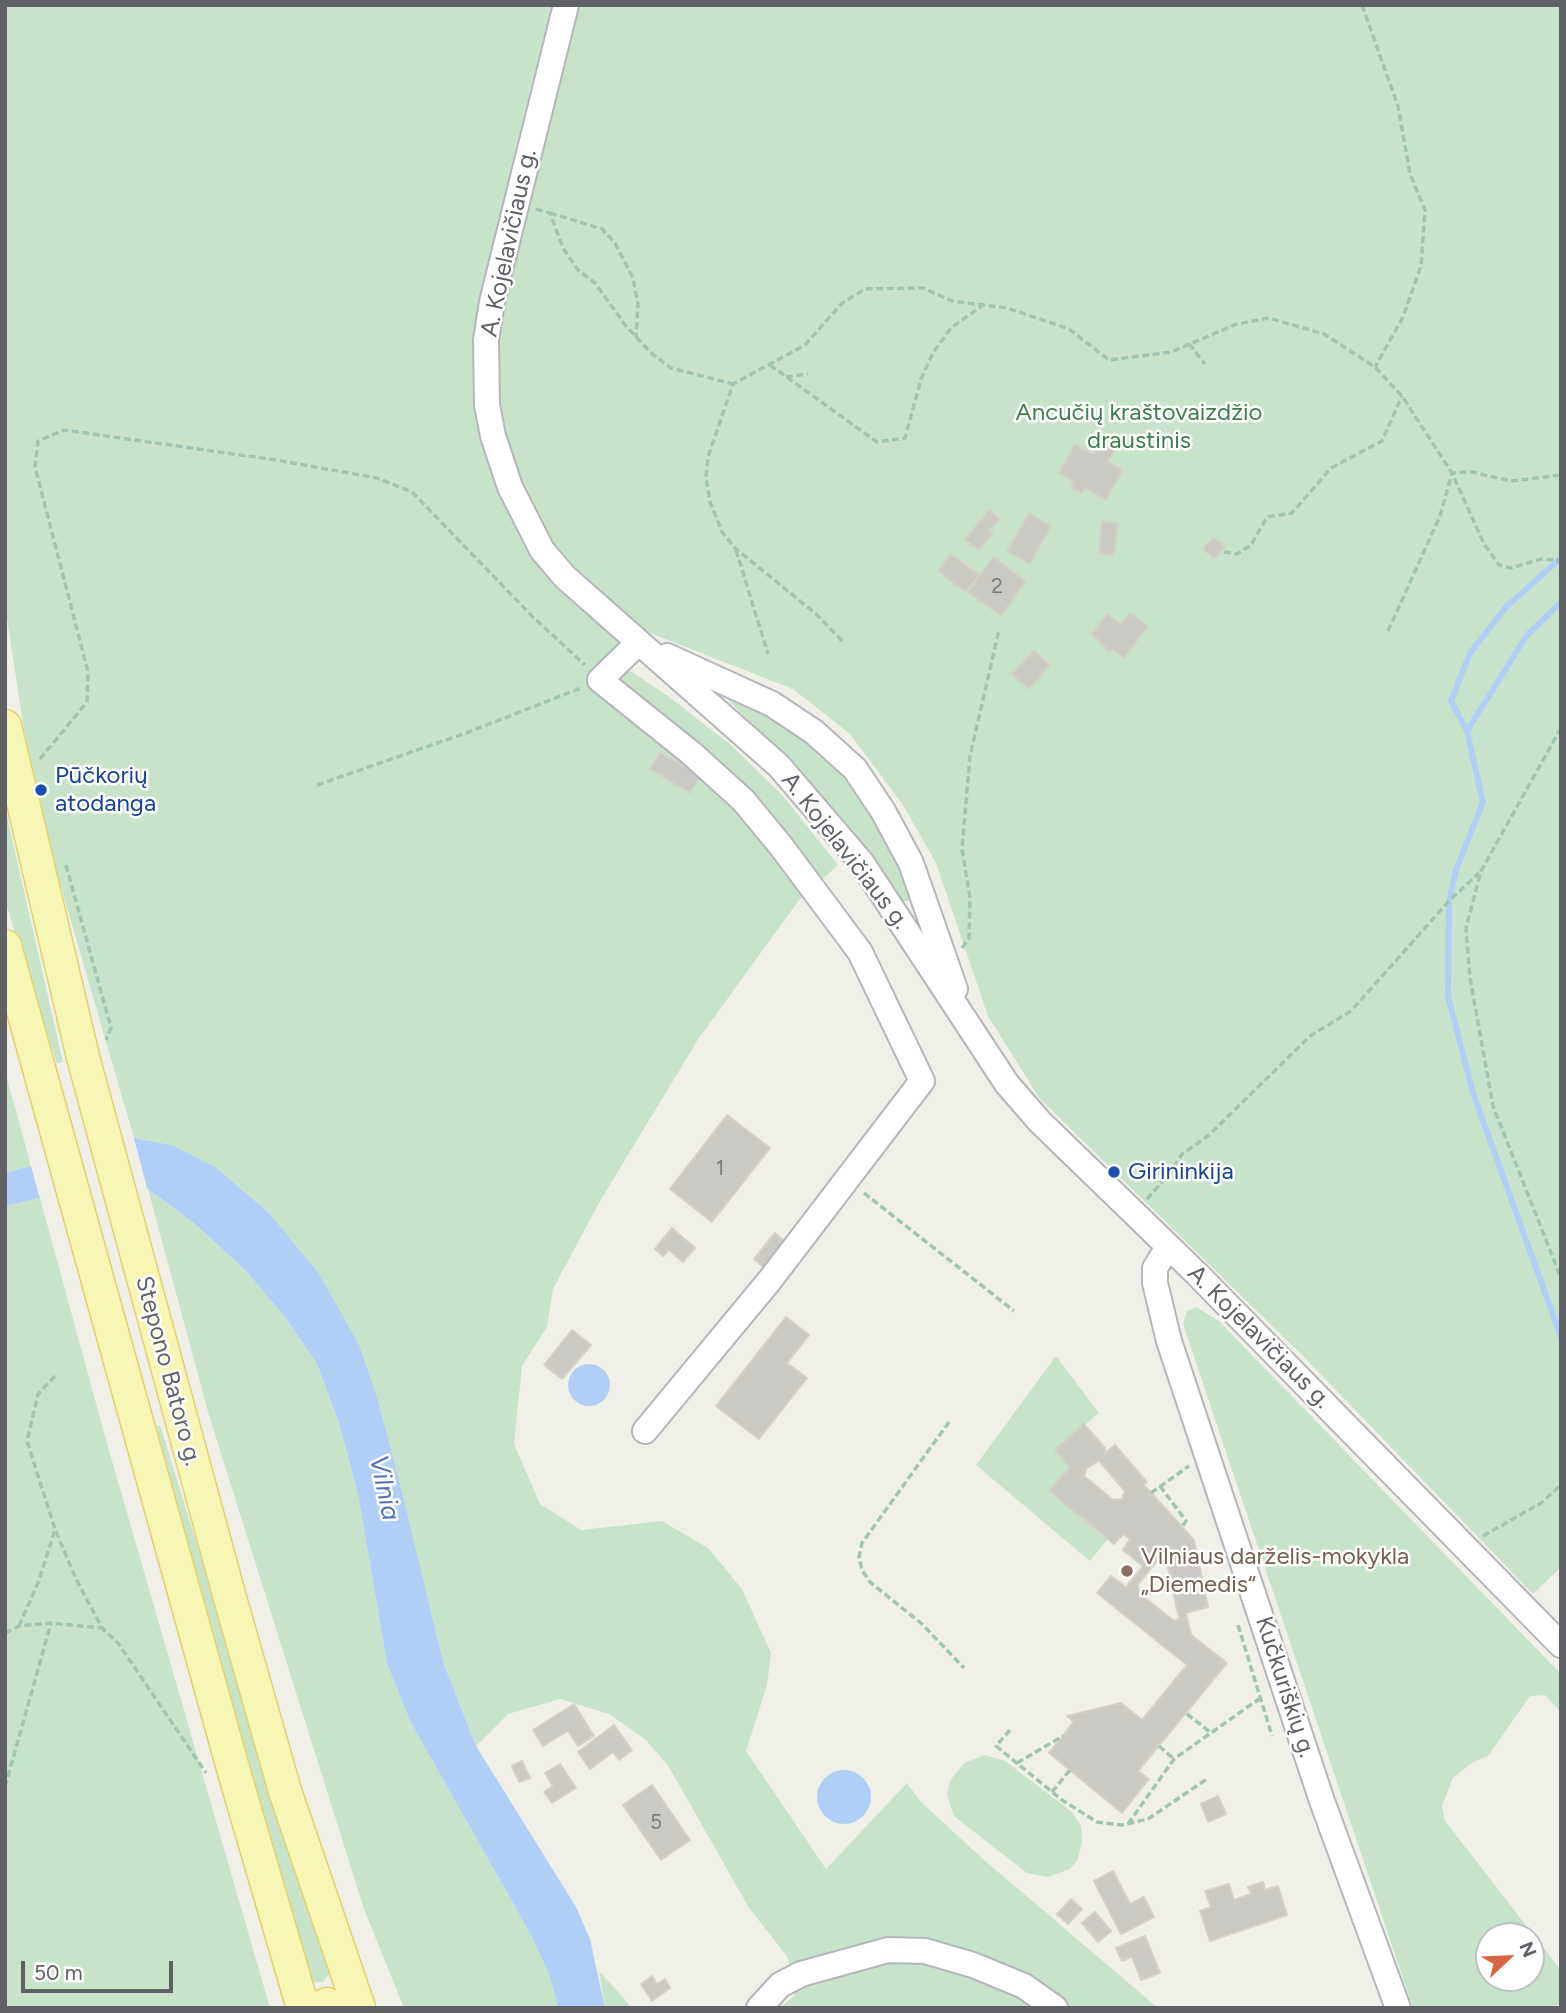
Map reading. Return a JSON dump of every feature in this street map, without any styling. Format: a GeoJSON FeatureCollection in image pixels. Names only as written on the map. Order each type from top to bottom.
{"type":"FeatureCollection","features":[{"type":"Feature","properties":{"kind":"main road","name":"Stepono Batoro g."},"geometry":{"type":"LineString","coordinates":[[5,726],[83,1057],[181,1420],[285,1791],[359,2008]]}},
{"type":"Feature","properties":{"kind":"main road","name":"Stepono Batoro g."},"geometry":{"type":"LineString","coordinates":[[5,946],[303,2008]]}},
{"type":"Feature","properties":{"kind":"main road"},"geometry":{"type":"LineString","coordinates":[[318,2008],[327,2004],[335,2008]]}},
{"type":"Feature","properties":{"kind":"street","name":"A. Kojelavičiaus g."},"geometry":{"type":"LineString","coordinates":[[566,5],[492,302],[486,341],[487,405],[493,436],[510,487],[542,550],[565,577],[779,765],[862,863],[1007,1084],[1040,1122],[1168,1247],[1561,1645]]}},
{"type":"Feature","properties":{"kind":"street","name":"A. Kojelavičiaus g."},"geometry":{"type":"LineString","coordinates":[[638,643],[772,704],[814,732],[855,769],[883,811],[911,863],[966,1023]]}},
{"type":"Feature","properties":{"kind":"street"},"geometry":{"type":"LineString","coordinates":[[638,643],[600,680],[691,753],[743,800],[781,845],[860,953],[922,1081],[770,1280],[645,1431]]}},
{"type":"Feature","properties":{"kind":"street","name":"Kučkuriškių g."},"geometry":{"type":"LineString","coordinates":[[1168,1247],[1155,1268],[1160,1312],[1322,1801],[1398,2008]]}},
{"type":"Feature","properties":{"kind":"street"},"geometry":{"type":"LineString","coordinates":[[759,2008],[780,1986],[801,1974],[888,1950],[925,1951],[974,1965],[1024,1986],[1055,2008]]}},
{"type":"Feature","properties":{"kind":"path"},"geometry":{"type":"LineString","coordinates":[[1363,5],[1398,106],[1410,174],[1425,210],[1421,266],[1403,317],[1375,367]]}},
{"type":"Feature","properties":{"kind":"path"},"geometry":{"type":"LineString","coordinates":[[516,204],[602,229],[615,243],[633,278],[638,304],[636,337]]}},
{"type":"Feature","properties":{"kind":"path"},"geometry":{"type":"LineString","coordinates":[[550,213],[563,248],[578,270],[595,284],[636,337],[671,368],[733,384],[805,345],[842,303],[865,289],[923,288],[952,301],[1007,309],[1069,329],[1109,360],[1171,352],[1237,324],[1269,318],[1324,334],[1375,367],[1402,396],[1452,473],[1484,544],[1499,565],[1511,568],[1541,559],[1557,560],[1561,564]]}},
{"type":"Feature","properties":{"kind":"path"},"geometry":{"type":"LineString","coordinates":[[770,365],[877,442],[905,438],[921,379],[933,353],[951,328],[984,305]]}},
{"type":"Feature","properties":{"kind":"path"},"geometry":{"type":"LineString","coordinates":[[1189,344],[1205,364]]}},
{"type":"Feature","properties":{"kind":"path"},"geometry":{"type":"LineString","coordinates":[[786,377],[808,374]]}},
{"type":"Feature","properties":{"kind":"path"},"geometry":{"type":"LineString","coordinates":[[733,384],[708,457],[706,477],[710,502],[722,532],[735,548],[816,614],[842,641]]}},
{"type":"Feature","properties":{"kind":"path"},"geometry":{"type":"LineString","coordinates":[[1224,552],[1237,554],[1251,545],[1267,517],[1292,513],[1331,467],[1381,441],[1402,396]]}},
{"type":"Feature","properties":{"kind":"path"},"geometry":{"type":"LineString","coordinates":[[36,764],[87,702],[88,672],[35,467],[38,441],[64,430],[276,460],[377,478],[412,492],[531,615],[600,680],[466,733],[317,785]]}},
{"type":"Feature","properties":{"kind":"path"},"geometry":{"type":"LineString","coordinates":[[1452,473],[1472,472],[1511,481],[1561,475]]}},
{"type":"Feature","properties":{"kind":"path"},"geometry":{"type":"LineString","coordinates":[[1388,631],[1440,516],[1452,473]]}},
{"type":"Feature","properties":{"kind":"path"},"geometry":{"type":"LineString","coordinates":[[735,548],[768,654]]}},
{"type":"Feature","properties":{"kind":"path"},"geometry":{"type":"LineString","coordinates":[[949,969],[969,938],[970,898],[962,849],[970,757],[999,630]]}},
{"type":"Feature","properties":{"kind":"path"},"geometry":{"type":"LineString","coordinates":[[1561,728],[1481,871],[1466,928],[1469,978],[1493,1106],[1561,1278]]}},
{"type":"Feature","properties":{"kind":"path"},"geometry":{"type":"LineString","coordinates":[[1134,1213],[1170,1174],[1182,1154],[1208,1136],[1310,1036],[1351,1011],[1449,901],[1481,871]]}},
{"type":"Feature","properties":{"kind":"path"},"geometry":{"type":"LineString","coordinates":[[846,1179],[1014,1311]]}},
{"type":"Feature","properties":{"kind":"path"},"geometry":{"type":"LineString","coordinates":[[55,1376],[38,1394],[27,1441],[55,1529],[76,1579],[102,1628],[118,1643],[210,1779]]}},
{"type":"Feature","properties":{"kind":"path"},"geometry":{"type":"LineString","coordinates":[[948,1422],[862,1543],[859,1557],[870,1582],[922,1624],[964,1668]]}},
{"type":"Feature","properties":{"kind":"path"},"geometry":{"type":"LineString","coordinates":[[1151,1493],[1208,1453]]}},
{"type":"Feature","properties":{"kind":"path"},"geometry":{"type":"LineString","coordinates":[[1465,1546],[1541,1503],[1561,1485]]}},
{"type":"Feature","properties":{"kind":"path"},"geometry":{"type":"LineString","coordinates":[[1160,1486],[1186,1521],[1181,1528]]}},
{"type":"Feature","properties":{"kind":"path"},"geometry":{"type":"LineString","coordinates":[[19,1626],[38,1583],[55,1529]]}},
{"type":"Feature","properties":{"kind":"path"},"geometry":{"type":"LineString","coordinates":[[5,1633],[19,1626],[51,1623],[102,1628]]}},
{"type":"Feature","properties":{"kind":"path"},"geometry":{"type":"LineString","coordinates":[[5,1787],[51,1623]]}},
{"type":"Feature","properties":{"kind":"path"},"geometry":{"type":"LineString","coordinates":[[1128,1824],[1174,1759],[1259,1699]]}},
{"type":"Feature","properties":{"kind":"path"},"geometry":{"type":"LineString","coordinates":[[1187,1714],[1210,1732]]}},
{"type":"Feature","properties":{"kind":"path"},"geometry":{"type":"LineString","coordinates":[[1010,1730],[996,1746],[1052,1792],[1097,1822],[1128,1824],[1148,1819],[1207,1779]]}},
{"type":"Feature","properties":{"kind":"path"},"geometry":{"type":"LineString","coordinates":[[1017,1763],[1063,1736]]}},
{"type":"Feature","properties":{"kind":"path"},"geometry":{"type":"LineString","coordinates":[[1159,1746],[1174,1759]]}},
{"type":"Feature","properties":{"kind":"path"},"geometry":{"type":"LineString","coordinates":[[1052,1792],[1070,1770]]}},
{"type":"Feature","properties":{"kind":"green space","name":"Ancučių kraštovaizdžio draustinis"},"geometry":{"type":"Polygon","coordinates":[[[5,5],[1561,5],[1561,1567],[1533,1594],[1303,1356],[1040,1099],[988,1016],[936,863],[903,805],[850,734],[793,689],[642,630],[607,655],[668,696],[731,745],[784,797],[838,865],[799,900],[699,1038],[600,1201],[553,1289],[547,1327],[522,1366],[514,1444],[540,1504],[581,1530],[662,1521],[708,1548],[742,1589],[771,1653],[767,1685],[746,1751],[826,1869],[907,1783],[921,1802],[984,1860],[1158,2008],[779,2008],[794,1996],[795,1986],[787,1956],[749,1908],[669,1767],[646,1740],[609,1714],[560,1699],[508,1714],[476,1746],[443,1662],[318,1272],[270,1214],[217,1168],[172,1145],[134,1138],[52,856],[24,730],[5,605],[5,5]]]}},
{"type":"Feature","properties":{"kind":"green space"},"geometry":{"type":"Polygon","coordinates":[[[729,697],[781,720],[824,753],[856,789],[882,825],[913,897],[909,901],[902,902],[898,898],[864,846],[805,777],[729,701],[729,697]]]}},
{"type":"Feature","properties":{"kind":"green space"},"geometry":{"type":"Polygon","coordinates":[[[5,808],[63,1062],[57,1064],[5,901],[5,808]]]}},
{"type":"Feature","properties":{"kind":"green space"},"geometry":{"type":"Polygon","coordinates":[[[5,1071],[31,1166],[5,1173],[5,1071]]]}},
{"type":"Feature","properties":{"kind":"green space"},"geometry":{"type":"Polygon","coordinates":[[[148,1189],[195,1224],[245,1270],[285,1317],[317,1364],[339,1423],[358,1494],[387,1664],[410,1721],[531,1935],[549,1974],[558,2008],[404,2008],[364,1909],[208,1412],[148,1189]]]}},
{"type":"Feature","properties":{"kind":"green space"},"geometry":{"type":"Polygon","coordinates":[[[40,1198],[106,1440],[270,2008],[5,2008],[5,1206],[40,1198]]]}},
{"type":"Feature","properties":{"kind":"green space"},"geometry":{"type":"Polygon","coordinates":[[[1196,1307],[1219,1321],[1561,1674],[1561,1712],[1545,1695],[1530,1696],[1488,1756],[1473,1762],[1453,1778],[1442,1806],[1445,1821],[1523,1922],[1475,1922],[1475,1992],[1545,1992],[1545,1950],[1561,1973],[1560,2004],[1546,2008],[1413,2008],[1183,1324],[1187,1311],[1196,1307]]]}},
{"type":"Feature","properties":{"kind":"green space"},"geometry":{"type":"Polygon","coordinates":[[[1056,1356],[1099,1413],[1055,1450],[1070,1467],[1049,1491],[1108,1539],[1090,1561],[976,1465],[1056,1356]]]}},
{"type":"Feature","properties":{"kind":"green space"},"geometry":{"type":"Polygon","coordinates":[[[160,1425],[330,1973],[323,1982],[309,1983],[175,1508],[155,1427],[160,1425]]]}},
{"type":"Feature","properties":{"kind":"green space"},"geometry":{"type":"Polygon","coordinates":[[[985,1755],[1005,1761],[1072,1812],[1081,1826],[1082,1842],[1077,1861],[1070,1869],[1048,1877],[1027,1873],[954,1816],[947,1794],[950,1781],[964,1763],[985,1755]]]}},
{"type":"Feature","properties":{"kind":"green space"},"geometry":{"type":"Polygon","coordinates":[[[599,1971],[622,1996],[631,2008],[605,2008],[599,1971]]]}},
{"type":"Feature","properties":{"kind":"water","name":"Vilnia"},"geometry":{"type":"Polygon","coordinates":[[[134,1138],[172,1145],[217,1168],[270,1214],[318,1272],[359,1345],[376,1394],[399,1480],[443,1662],[476,1746],[576,1907],[590,1939],[605,2008],[558,2008],[549,1974],[531,1935],[410,1721],[387,1664],[358,1494],[339,1423],[317,1364],[285,1317],[245,1270],[195,1224],[148,1189],[134,1188],[40,1198],[5,1206],[5,1173],[134,1138]]]}},
{"type":"Feature","properties":{"kind":"water"},"geometry":{"type":"Polygon","coordinates":[[[589,1364],[604,1370],[610,1385],[604,1400],[589,1406],[574,1400],[568,1385],[574,1370],[589,1364]]]}},
{"type":"Feature","properties":{"kind":"water"},"geometry":{"type":"Polygon","coordinates":[[[844,1770],[863,1778],[871,1797],[863,1816],[844,1824],[825,1816],[817,1797],[825,1778],[844,1770]]]}},
{"type":"Feature","properties":{"kind":"pier"},"geometry":{"type":"Polygon","coordinates":[[[133,1135],[149,1195],[134,1191],[41,1202],[30,1163],[133,1135]]]}},
{"type":"Feature","properties":{"kind":"building"},"geometry":{"type":"Polygon","coordinates":[[[1100,442],[1115,450],[1108,462],[1123,470],[1106,500],[1085,488],[1082,493],[1071,487],[1074,482],[1059,473],[1075,444],[1093,454],[1100,442]]]}},
{"type":"Feature","properties":{"kind":"building"},"geometry":{"type":"Polygon","coordinates":[[[989,510],[1000,519],[989,531],[993,534],[979,550],[965,539],[989,510]]]}},
{"type":"Feature","properties":{"kind":"building"},"geometry":{"type":"Polygon","coordinates":[[[1029,513],[1051,526],[1030,564],[1007,551],[1029,513]]]}},
{"type":"Feature","properties":{"kind":"building"},"geometry":{"type":"Polygon","coordinates":[[[1102,521],[1118,523],[1114,555],[1099,553],[1102,521]]]}},
{"type":"Feature","properties":{"kind":"building"},"geometry":{"type":"Polygon","coordinates":[[[1213,537],[1225,547],[1214,559],[1203,549],[1213,537]]]}},
{"type":"Feature","properties":{"kind":"building"},"geometry":{"type":"Polygon","coordinates":[[[951,554],[979,575],[966,592],[938,571],[951,554]]]}},
{"type":"Feature","properties":{"kind":"building"},"geometry":{"type":"Polygon","coordinates":[[[993,557],[1026,581],[1001,616],[968,592],[993,557]]]}},
{"type":"Feature","properties":{"kind":"building"},"geometry":{"type":"Polygon","coordinates":[[[1130,613],[1148,626],[1124,658],[1112,649],[1110,652],[1092,634],[1107,614],[1121,624],[1130,613]]]}},
{"type":"Feature","properties":{"kind":"building"},"geometry":{"type":"Polygon","coordinates":[[[1034,650],[1050,665],[1029,689],[1012,674],[1034,650]]]}},
{"type":"Feature","properties":{"kind":"building"},"geometry":{"type":"Polygon","coordinates":[[[660,752],[700,776],[690,793],[650,769],[660,752]]]}},
{"type":"Feature","properties":{"kind":"building"},"geometry":{"type":"Polygon","coordinates":[[[727,1115],[770,1148],[712,1222],[670,1189],[727,1115]]]}},
{"type":"Feature","properties":{"kind":"building"},"geometry":{"type":"Polygon","coordinates":[[[672,1228],[695,1248],[683,1262],[669,1250],[663,1256],[655,1249],[672,1228]]]}},
{"type":"Feature","properties":{"kind":"building"},"geometry":{"type":"Polygon","coordinates":[[[775,1233],[786,1243],[767,1270],[754,1259],[775,1233]]]}},
{"type":"Feature","properties":{"kind":"building"},"geometry":{"type":"Polygon","coordinates":[[[786,1317],[809,1335],[787,1363],[807,1378],[759,1439],[716,1406],[786,1317]]]}},
{"type":"Feature","properties":{"kind":"building"},"geometry":{"type":"Polygon","coordinates":[[[572,1330],[591,1345],[562,1379],[544,1365],[572,1330]]]}},
{"type":"Feature","properties":{"kind":"building"},"geometry":{"type":"Polygon","coordinates":[[[1084,1424],[1105,1448],[1105,1453],[1115,1445],[1147,1482],[1144,1485],[1194,1540],[1208,1607],[1186,1613],[1191,1635],[1227,1663],[1138,1771],[1149,1779],[1122,1813],[1049,1753],[1074,1722],[1067,1716],[1121,1703],[1142,1720],[1187,1665],[1097,1593],[1111,1576],[1126,1587],[1143,1566],[1123,1550],[1130,1539],[1123,1534],[1114,1544],[1049,1491],[1070,1467],[1055,1450],[1084,1424]],[[1099,1461],[1087,1468],[1084,1476],[1113,1500],[1122,1499],[1125,1491],[1099,1461]],[[1161,1556],[1138,1584],[1139,1593],[1174,1621],[1179,1619],[1166,1558],[1161,1556]]]}},
{"type":"Feature","properties":{"kind":"building"},"geometry":{"type":"Polygon","coordinates":[[[574,1704],[594,1736],[578,1746],[568,1731],[543,1746],[533,1730],[574,1704]]]}},
{"type":"Feature","properties":{"kind":"building"},"geometry":{"type":"Polygon","coordinates":[[[614,1725],[632,1750],[619,1760],[613,1752],[590,1769],[578,1752],[614,1725]]]}},
{"type":"Feature","properties":{"kind":"building"},"geometry":{"type":"Polygon","coordinates":[[[522,1761],[530,1778],[519,1782],[512,1766],[522,1761]]]}},
{"type":"Feature","properties":{"kind":"building"},"geometry":{"type":"Polygon","coordinates":[[[560,1764],[576,1788],[552,1803],[544,1792],[553,1786],[545,1773],[560,1764]]]}},
{"type":"Feature","properties":{"kind":"building"},"geometry":{"type":"Polygon","coordinates":[[[652,1785],[690,1840],[661,1860],[623,1805],[652,1785]]]}},
{"type":"Feature","properties":{"kind":"building"},"geometry":{"type":"Polygon","coordinates":[[[1218,1796],[1226,1814],[1208,1822],[1201,1804],[1218,1796]]]}},
{"type":"Feature","properties":{"kind":"building"},"geometry":{"type":"Polygon","coordinates":[[[1113,1871],[1130,1904],[1144,1897],[1154,1917],[1121,1934],[1094,1881],[1113,1871]]]}},
{"type":"Feature","properties":{"kind":"building"},"geometry":{"type":"Polygon","coordinates":[[[1263,1882],[1265,1890],[1278,1886],[1287,1915],[1210,1941],[1200,1911],[1211,1907],[1205,1891],[1229,1884],[1234,1900],[1251,1894],[1248,1887],[1263,1882]]]}},
{"type":"Feature","properties":{"kind":"building"},"geometry":{"type":"Polygon","coordinates":[[[1071,1899],[1082,1909],[1068,1924],[1057,1914],[1071,1899]]]}},
{"type":"Feature","properties":{"kind":"building"},"geometry":{"type":"Polygon","coordinates":[[[1095,1912],[1111,1931],[1098,1942],[1082,1923],[1095,1912]]]}},
{"type":"Feature","properties":{"kind":"building"},"geometry":{"type":"Polygon","coordinates":[[[1145,1936],[1160,1973],[1141,1980],[1132,1957],[1122,1961],[1116,1948],[1145,1936]]]}},
{"type":"Feature","properties":{"kind":"building"},"geometry":{"type":"Polygon","coordinates":[[[652,1976],[657,1984],[665,1979],[670,1988],[652,2001],[641,1984],[652,1976]]]}},
{"type":"Feature","properties":{"kind":"waterway"},"geometry":{"type":"LineString","coordinates":[[1561,558],[1506,607],[1470,653],[1451,701],[1467,731],[1483,802],[1456,870],[1449,901],[1448,996],[1473,1093],[1561,1337]]}},
{"type":"Feature","properties":{"kind":"waterway"},"geometry":{"type":"LineString","coordinates":[[1467,731],[1527,635],[1561,602]]}},
{"type":"Feature","properties":{"kind":"place","name":"Pūčkorių atodanga"},"geometry":{"type":"Point","coordinates":[41,790]}},
{"type":"Feature","properties":{"kind":"place","name":"Girininkija"},"geometry":{"type":"Point","coordinates":[1114,1172]}},
{"type":"Feature","properties":{"kind":"place","name":"Vilniaus darželis-mokykla „Diemedis“"},"geometry":{"type":"Point","coordinates":[1127,1571]}}]}
